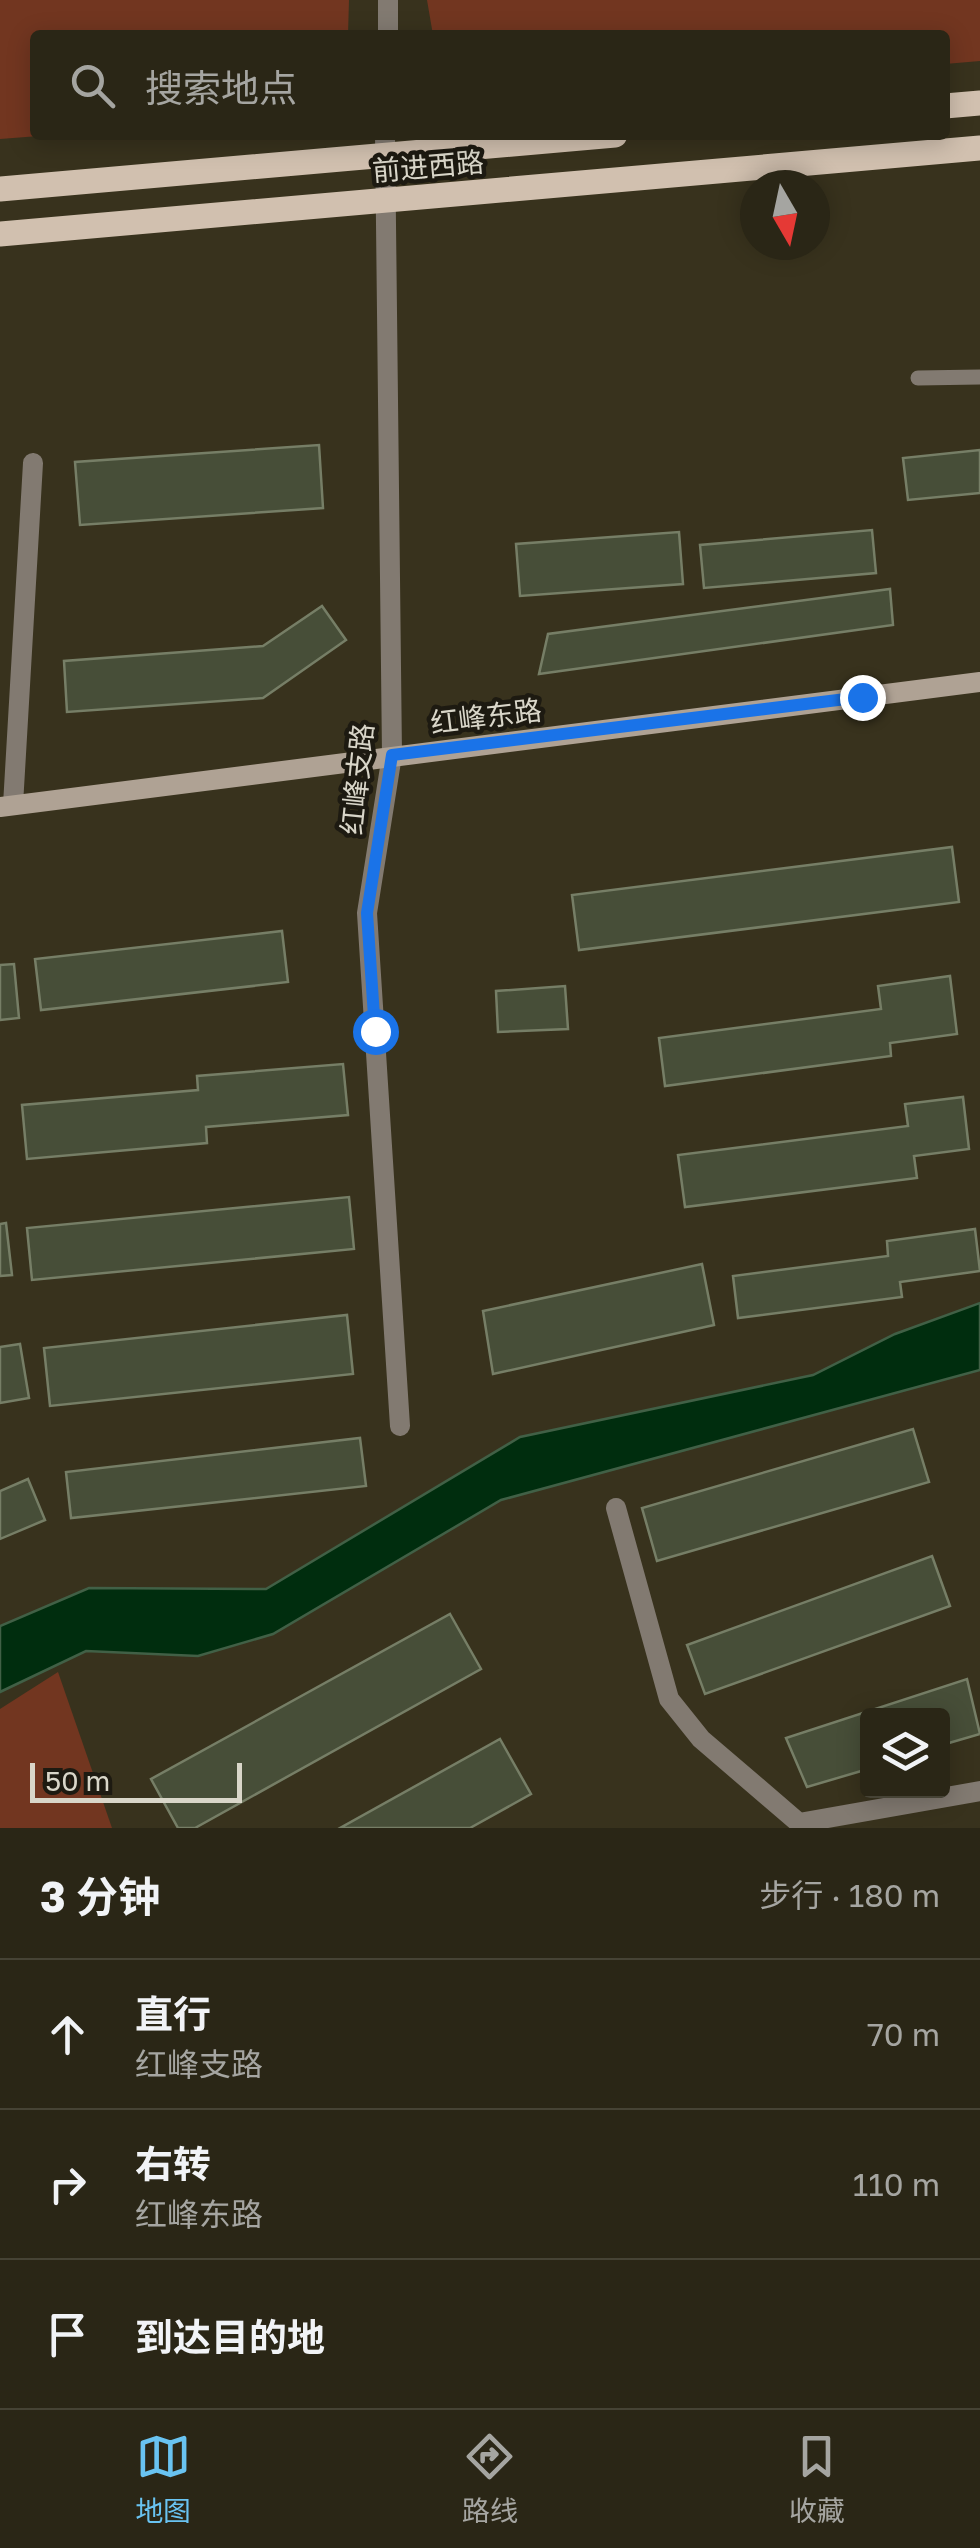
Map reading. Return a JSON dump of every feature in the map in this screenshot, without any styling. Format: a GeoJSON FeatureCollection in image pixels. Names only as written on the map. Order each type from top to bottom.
{"type":"FeatureCollection","features":[{"type":"Feature","properties":{"kind":"main road"},"geometry":{"type":"LineString","coordinates":[[950,106],[980,103]]}},
{"type":"Feature","properties":{"kind":"main road","name":"前进西路"},"geometry":{"type":"LineString","coordinates":[[0,189],[385,145],[500,140]]}},
{"type":"Feature","properties":{"kind":"main road","name":"前进西路"},"geometry":{"type":"LineString","coordinates":[[0,234],[980,148]]}},
{"type":"Feature","properties":{"kind":"street"},"geometry":{"type":"LineString","coordinates":[[388,0],[388,30]]}},
{"type":"Feature","properties":{"kind":"street","name":"红峰支路"},"geometry":{"type":"LineString","coordinates":[[385,145],[389,200],[392,755],[367,913],[400,1426]]}},
{"type":"Feature","properties":{"kind":"street"},"geometry":{"type":"LineString","coordinates":[[6,806],[34,463]]}},
{"type":"Feature","properties":{"kind":"street","name":"红峰东路"},"geometry":{"type":"LineString","coordinates":[[6,806],[980,682]]}},
{"type":"Feature","properties":{"kind":"street"},"geometry":{"type":"LineString","coordinates":[[616,1508],[669,1699],[700,1738],[799,1823],[980,1790]]}},
{"type":"Feature","properties":{"kind":"lane"},"geometry":{"type":"LineString","coordinates":[[918,378],[980,377]]}},
{"type":"Feature","properties":{"kind":"shaded area"},"geometry":{"type":"Polygon","coordinates":[[[0,0],[349,0],[348,30],[30,30],[30,137],[0,139],[0,0]]]}},
{"type":"Feature","properties":{"kind":"shaded area"},"geometry":{"type":"Polygon","coordinates":[[[427,0],[980,0],[980,61],[950,64],[950,30],[432,30],[427,0]]]}},
{"type":"Feature","properties":{"kind":"shaded area"},"geometry":{"type":"Polygon","coordinates":[[[980,1303],[980,1370],[501,1500],[273,1634],[198,1656],[86,1651],[0,1692],[0,1626],[89,1588],[266,1589],[520,1437],[813,1375],[895,1334],[980,1303]]]}},
{"type":"Feature","properties":{"kind":"shaded area"},"geometry":{"type":"Polygon","coordinates":[[[58,1672],[112,1828],[0,1828],[0,1709],[58,1672]]]}},
{"type":"Feature","properties":{"kind":"building"},"geometry":{"type":"Polygon","coordinates":[[[319,445],[323,508],[80,525],[75,462],[319,445]]]}},
{"type":"Feature","properties":{"kind":"building"},"geometry":{"type":"Polygon","coordinates":[[[980,450],[980,493],[908,500],[903,458],[980,450]]]}},
{"type":"Feature","properties":{"kind":"building"},"geometry":{"type":"Polygon","coordinates":[[[872,530],[876,573],[704,588],[700,545],[872,530]]]}},
{"type":"Feature","properties":{"kind":"building"},"geometry":{"type":"Polygon","coordinates":[[[679,532],[683,584],[520,596],[516,544],[679,532]]]}},
{"type":"Feature","properties":{"kind":"building"},"geometry":{"type":"Polygon","coordinates":[[[890,589],[893,625],[539,674],[548,634],[890,589]]]}},
{"type":"Feature","properties":{"kind":"building"},"geometry":{"type":"Polygon","coordinates":[[[322,606],[346,640],[263,698],[67,712],[64,661],[263,646],[322,606]]]}},
{"type":"Feature","properties":{"kind":"building"},"geometry":{"type":"Polygon","coordinates":[[[952,847],[959,902],[579,950],[572,895],[952,847]]]}},
{"type":"Feature","properties":{"kind":"building"},"geometry":{"type":"Polygon","coordinates":[[[282,931],[288,982],[41,1010],[35,959],[282,931]]]}},
{"type":"Feature","properties":{"kind":"building"},"geometry":{"type":"Polygon","coordinates":[[[14,964],[19,1018],[0,1020],[0,965],[14,964]]]}},
{"type":"Feature","properties":{"kind":"building"},"geometry":{"type":"Polygon","coordinates":[[[950,976],[957,1034],[890,1043],[891,1056],[665,1086],[659,1038],[881,1009],[878,986],[950,976]]]}},
{"type":"Feature","properties":{"kind":"building"},"geometry":{"type":"Polygon","coordinates":[[[565,986],[568,1029],[498,1032],[496,991],[565,986]]]}},
{"type":"Feature","properties":{"kind":"building"},"geometry":{"type":"Polygon","coordinates":[[[343,1064],[348,1115],[206,1127],[207,1143],[27,1159],[22,1105],[198,1090],[197,1076],[343,1064]]]}},
{"type":"Feature","properties":{"kind":"building"},"geometry":{"type":"Polygon","coordinates":[[[963,1097],[969,1149],[914,1156],[917,1178],[685,1207],[678,1155],[908,1126],[905,1104],[963,1097]]]}},
{"type":"Feature","properties":{"kind":"building"},"geometry":{"type":"Polygon","coordinates":[[[349,1197],[354,1249],[32,1280],[27,1228],[349,1197]]]}},
{"type":"Feature","properties":{"kind":"building"},"geometry":{"type":"Polygon","coordinates":[[[6,1223],[12,1275],[0,1276],[0,1224],[6,1223]]]}},
{"type":"Feature","properties":{"kind":"building"},"geometry":{"type":"Polygon","coordinates":[[[975,1229],[980,1271],[900,1282],[902,1297],[738,1318],[733,1276],[888,1256],[887,1241],[975,1229]]]}},
{"type":"Feature","properties":{"kind":"building"},"geometry":{"type":"Polygon","coordinates":[[[702,1264],[714,1325],[493,1374],[483,1311],[702,1264]]]}},
{"type":"Feature","properties":{"kind":"building"},"geometry":{"type":"Polygon","coordinates":[[[347,1315],[353,1374],[50,1406],[44,1348],[347,1315]]]}},
{"type":"Feature","properties":{"kind":"building"},"geometry":{"type":"Polygon","coordinates":[[[20,1344],[29,1398],[0,1403],[0,1347],[20,1344]]]}},
{"type":"Feature","properties":{"kind":"building"},"geometry":{"type":"Polygon","coordinates":[[[913,1429],[929,1482],[657,1561],[642,1508],[913,1429]]]}},
{"type":"Feature","properties":{"kind":"building"},"geometry":{"type":"Polygon","coordinates":[[[360,1438],[366,1486],[71,1518],[66,1472],[360,1438]]]}},
{"type":"Feature","properties":{"kind":"building"},"geometry":{"type":"Polygon","coordinates":[[[28,1479],[45,1520],[0,1539],[0,1491],[28,1479]]]}},
{"type":"Feature","properties":{"kind":"building"},"geometry":{"type":"Polygon","coordinates":[[[932,1556],[950,1606],[705,1694],[687,1645],[932,1556]]]}},
{"type":"Feature","properties":{"kind":"building"},"geometry":{"type":"Polygon","coordinates":[[[450,1614],[481,1669],[195,1828],[178,1828],[151,1779],[450,1614]]]}},
{"type":"Feature","properties":{"kind":"building"},"geometry":{"type":"Polygon","coordinates":[[[967,1679],[980,1734],[950,1743],[950,1708],[878,1708],[967,1679]]]}},
{"type":"Feature","properties":{"kind":"building"},"geometry":{"type":"Polygon","coordinates":[[[860,1714],[860,1771],[807,1787],[786,1738],[860,1714]]]}},
{"type":"Feature","properties":{"kind":"building"},"geometry":{"type":"Polygon","coordinates":[[[500,1739],[531,1794],[470,1828],[340,1828],[500,1739]]]}},
{"type":"Feature","properties":{"kind":"route"},"geometry":{"type":"LineString","coordinates":[[375,1031],[367,913],[392,755],[862,697]]}}]}
